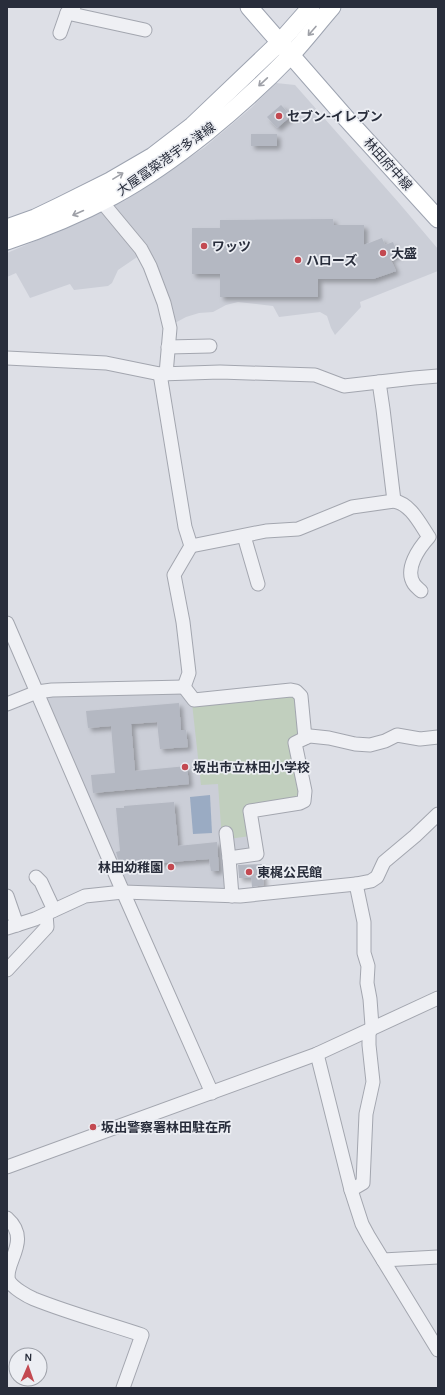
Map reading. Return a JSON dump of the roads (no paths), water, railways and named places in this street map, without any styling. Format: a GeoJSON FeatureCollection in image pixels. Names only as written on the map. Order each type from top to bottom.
{"type":"FeatureCollection","features":[{"type":"Feature","properties":{"kind":"main road"},"geometry":{"type":"LineString","coordinates":[[249,7],[286,49]]}},
{"type":"Feature","properties":{"kind":"main road"},"geometry":{"type":"LineString","coordinates":[[286,49],[311,7]]}},
{"type":"Feature","properties":{"kind":"main road"},"geometry":{"type":"LineString","coordinates":[[286,49],[332,7]]}},
{"type":"Feature","properties":{"kind":"main road","name":"大屋冨築港宇多津線"},"geometry":{"type":"LineString","coordinates":[[7,241],[69,217],[102,202],[158,168],[199,138],[238,106],[286,49]]}},
{"type":"Feature","properties":{"kind":"main road","name":"大屋冨築港宇多津線"},"geometry":{"type":"LineString","coordinates":[[7,228],[60,206],[110,181],[153,156],[286,49]]}},
{"type":"Feature","properties":{"kind":"main road","name":"林田府中線"},"geometry":{"type":"LineString","coordinates":[[286,49],[345,117],[438,219]]}},
{"type":"Feature","properties":{"kind":"street"},"geometry":{"type":"LineString","coordinates":[[60,33],[70,10],[145,30]]}},
{"type":"Feature","properties":{"kind":"street"},"geometry":{"type":"LineString","coordinates":[[102,202],[138,244],[150,266],[164,302],[170,328],[163,374],[185,527],[191,546],[174,575],[183,622],[189,673],[184,687]]}},
{"type":"Feature","properties":{"kind":"street"},"geometry":{"type":"LineString","coordinates":[[168,347],[210,346]]}},
{"type":"Feature","properties":{"kind":"street"},"geometry":{"type":"LineString","coordinates":[[7,358],[106,363],[163,374],[220,372],[315,375],[344,386],[438,376]]}},
{"type":"Feature","properties":{"kind":"street"},"geometry":{"type":"LineString","coordinates":[[379,382],[384,409],[394,501]]}},
{"type":"Feature","properties":{"kind":"street"},"geometry":{"type":"LineString","coordinates":[[191,546],[266,532],[298,529],[352,507],[394,501],[401,502],[407,506],[429,537],[420,547],[411,574],[414,584],[422,591]]}},
{"type":"Feature","properties":{"kind":"street"},"geometry":{"type":"LineString","coordinates":[[244,536],[258,584]]}},
{"type":"Feature","properties":{"kind":"street"},"geometry":{"type":"LineString","coordinates":[[7,623],[123,892],[212,1093]]}},
{"type":"Feature","properties":{"kind":"street"},"geometry":{"type":"LineString","coordinates":[[7,704],[37,692],[52,690],[184,687]]}},
{"type":"Feature","properties":{"kind":"street"},"geometry":{"type":"LineString","coordinates":[[184,687],[194,700],[291,690],[296,691],[301,696],[305,738]]}},
{"type":"Feature","properties":{"kind":"street"},"geometry":{"type":"LineString","coordinates":[[229,858],[257,854],[250,811],[300,803],[304,801],[305,791],[295,743],[310,736],[323,737],[355,744],[370,745],[385,741],[397,735],[420,739],[438,737]]}},
{"type":"Feature","properties":{"kind":"street"},"geometry":{"type":"LineString","coordinates":[[7,896],[12,927],[85,896],[123,892],[240,896],[371,882],[377,877],[384,862],[436,818]]}},
{"type":"Feature","properties":{"kind":"street"},"geometry":{"type":"LineString","coordinates":[[226,833],[232,896]]}},
{"type":"Feature","properties":{"kind":"street"},"geometry":{"type":"LineString","coordinates":[[7,970],[47,927],[50,912],[42,882],[36,877]]}},
{"type":"Feature","properties":{"kind":"street"},"geometry":{"type":"LineString","coordinates":[[351,1190],[363,1183],[366,1114],[373,1082],[369,1045],[369,1034],[372,1026],[367,983],[368,966],[364,953],[364,922],[356,884]]}},
{"type":"Feature","properties":{"kind":"street"},"geometry":{"type":"LineString","coordinates":[[7,1167],[110,1128],[212,1093],[317,1054],[331,1046],[370,1030],[438,998]]}},
{"type":"Feature","properties":{"kind":"street"},"geometry":{"type":"LineString","coordinates":[[317,1054],[351,1190],[362,1224],[438,1350]]}},
{"type":"Feature","properties":{"kind":"street"},"geometry":{"type":"LineString","coordinates":[[7,1218],[16,1230],[18,1243],[9,1270],[9,1280],[14,1287],[32,1298],[142,1335],[123,1388]]}},
{"type":"Feature","properties":{"kind":"street"},"geometry":{"type":"LineString","coordinates":[[383,1260],[438,1257]]}},
{"type":"Feature","properties":{"kind":"water"},"geometry":{"type":"Polygon","coordinates":[[[210,795],[212,833],[193,834],[190,797],[210,795]]]}},
{"type":"Feature","properties":{"kind":"place","name":"セブン-イレブン"},"geometry":{"type":"Point","coordinates":[279,116]}},
{"type":"Feature","properties":{"kind":"place","name":"ワッツ"},"geometry":{"type":"Point","coordinates":[204,246]}},
{"type":"Feature","properties":{"kind":"place","name":"大盛"},"geometry":{"type":"Point","coordinates":[383,253]}},
{"type":"Feature","properties":{"kind":"place","name":"ハローズ"},"geometry":{"type":"Point","coordinates":[298,260]}},
{"type":"Feature","properties":{"kind":"place","name":"坂出市立林田小学校"},"geometry":{"type":"Point","coordinates":[185,767]}},
{"type":"Feature","properties":{"kind":"place","name":"林田幼稚園"},"geometry":{"type":"Point","coordinates":[171,867]}},
{"type":"Feature","properties":{"kind":"place","name":"東梶公民館"},"geometry":{"type":"Point","coordinates":[249,872]}},
{"type":"Feature","properties":{"kind":"place","name":"坂出警察署林田駐在所"},"geometry":{"type":"Point","coordinates":[93,1127]}}]}
